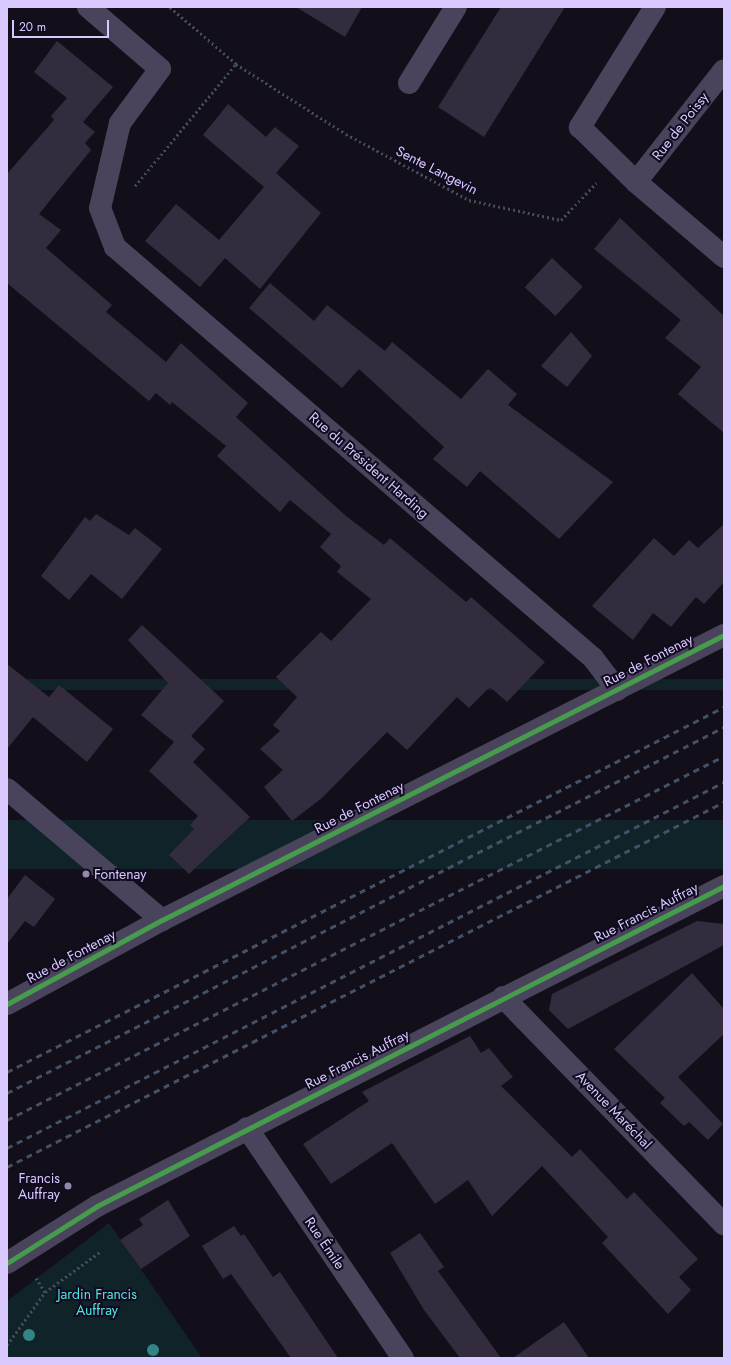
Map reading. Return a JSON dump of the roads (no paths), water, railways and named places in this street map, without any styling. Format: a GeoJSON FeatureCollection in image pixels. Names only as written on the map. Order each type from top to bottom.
{"type":"FeatureCollection","features":[{"type":"Feature","properties":{"kind":"street","name":"Rue du Président Harding"},"geometry":{"type":"LineString","coordinates":[[88,7],[160,69],[120,123],[100,208],[115,247],[593,658],[617,690]]}},
{"type":"Feature","properties":{"kind":"street"},"geometry":{"type":"LineString","coordinates":[[409,83],[456,7]]}},
{"type":"Feature","properties":{"kind":"street"},"geometry":{"type":"LineString","coordinates":[[655,7],[580,127],[636,182],[724,257]]}},
{"type":"Feature","properties":{"kind":"street","name":"Rue de Poissy"},"geometry":{"type":"LineString","coordinates":[[636,182],[724,70]]}},
{"type":"Feature","properties":{"kind":"street","name":"Rue de Fontenay"},"geometry":{"type":"LineString","coordinates":[[7,1004],[162,920],[724,635]]}},
{"type":"Feature","properties":{"kind":"street"},"geometry":{"type":"LineString","coordinates":[[7,790],[162,920]]}},
{"type":"Feature","properties":{"kind":"street","name":"Rue Francis Auffray"},"geometry":{"type":"LineString","coordinates":[[7,1263],[97,1206],[503,997],[722,890]]}},
{"type":"Feature","properties":{"kind":"street","name":"Avenue Maréchal"},"geometry":{"type":"LineString","coordinates":[[503,997],[724,1224]]}},
{"type":"Feature","properties":{"kind":"street","name":"Rue Émile"},"geometry":{"type":"LineString","coordinates":[[247,1128],[403,1358]]}},
{"type":"Feature","properties":{"kind":"railway"},"geometry":{"type":"LineString","coordinates":[[7,1072],[724,707]]}},
{"type":"Feature","properties":{"kind":"railway"},"geometry":{"type":"LineString","coordinates":[[7,1093],[724,727]]}},
{"type":"Feature","properties":{"kind":"railway"},"geometry":{"type":"LineString","coordinates":[[7,1120],[724,756]]}},
{"type":"Feature","properties":{"kind":"railway"},"geometry":{"type":"LineString","coordinates":[[7,1148],[724,782]]}},
{"type":"Feature","properties":{"kind":"railway"},"geometry":{"type":"LineString","coordinates":[[7,1167],[724,802]]}},
{"type":"Feature","properties":{"kind":"place","name":"Fontenay"},"geometry":{"type":"Point","coordinates":[86,874]}},
{"type":"Feature","properties":{"kind":"place","name":"Francis Auffray"},"geometry":{"type":"Point","coordinates":[68,1186]}},
{"type":"Feature","properties":{"kind":"park label","name":"Jardin Francis Auffray"},"geometry":{"type":"Point","coordinates":[97,1302]}}]}
